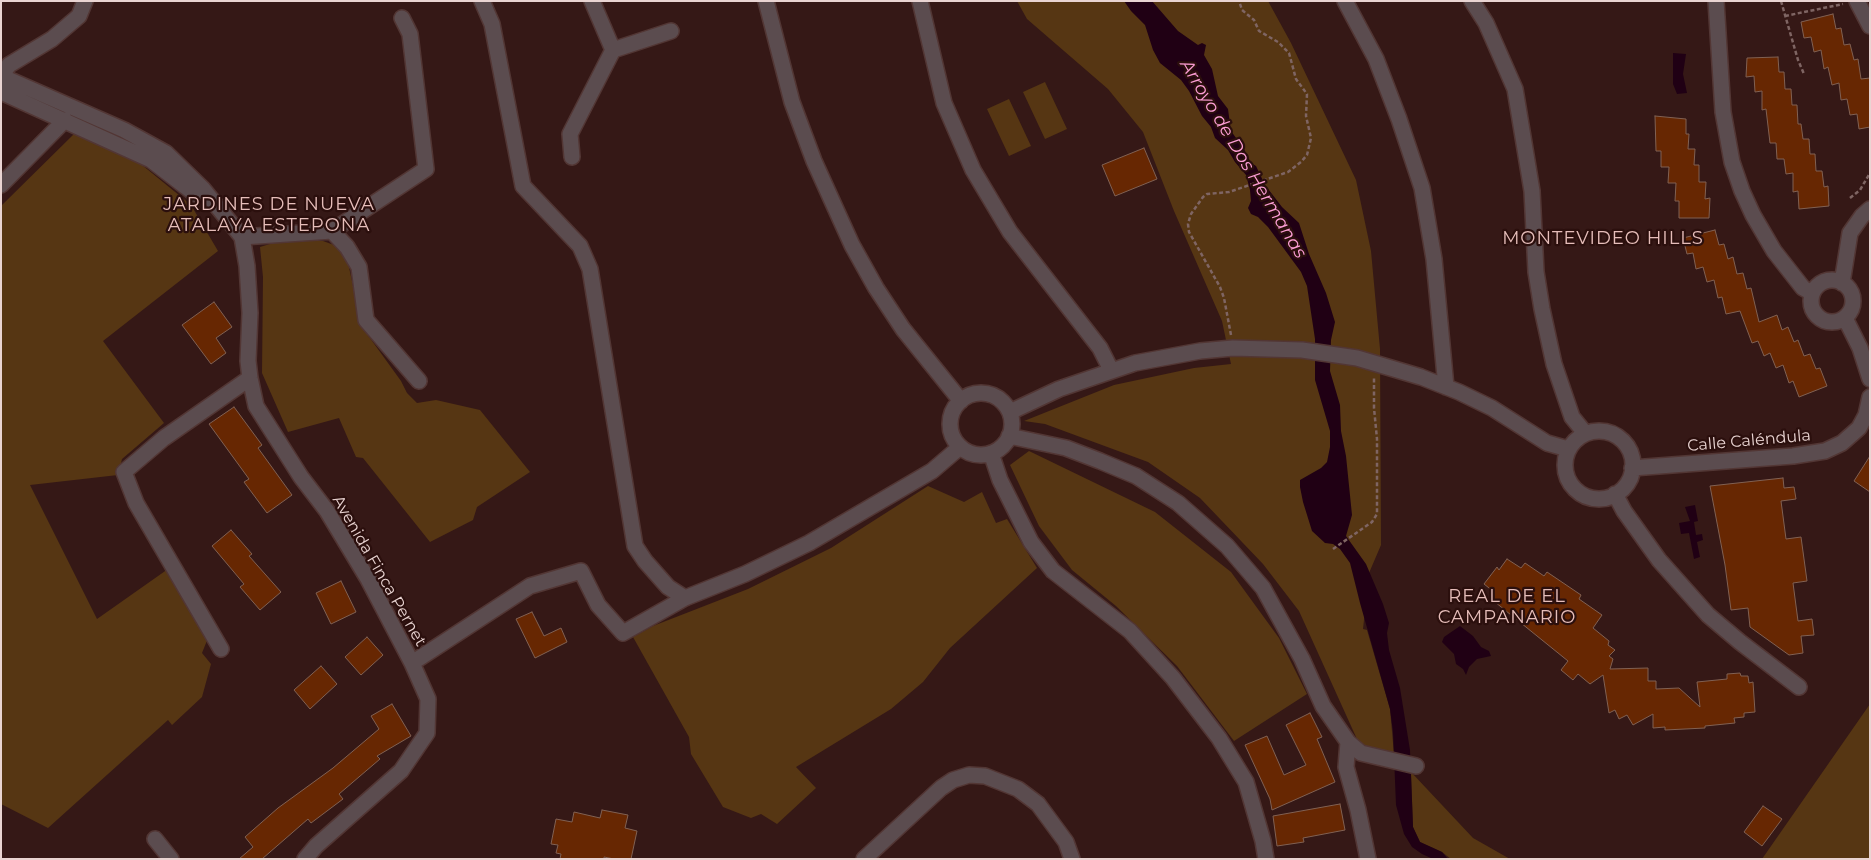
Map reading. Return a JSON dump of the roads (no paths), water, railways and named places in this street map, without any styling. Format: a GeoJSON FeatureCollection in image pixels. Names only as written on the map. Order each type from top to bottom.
{"type":"FeatureCollection","features":[{"type":"Feature","properties":{"kind":"street"},"geometry":{"type":"LineString","coordinates":[[1,76],[9,65],[52,39],[79,16],[85,1]]}},
{"type":"Feature","properties":{"kind":"street"},"geometry":{"type":"LineString","coordinates":[[482,1],[492,24],[523,186],[580,246],[590,269],[635,546],[645,561],[668,587],[685,598]]}},
{"type":"Feature","properties":{"kind":"street"},"geometry":{"type":"LineString","coordinates":[[592,1],[613,50]]}},
{"type":"Feature","properties":{"kind":"street"},"geometry":{"type":"LineString","coordinates":[[766,1],[792,102],[814,161],[852,245],[876,288],[903,329],[961,401]]}},
{"type":"Feature","properties":{"kind":"street"},"geometry":{"type":"LineString","coordinates":[[920,1],[944,102],[973,170],[1010,232],[1100,348],[1111,370]]}},
{"type":"Feature","properties":{"kind":"street"},"geometry":{"type":"LineString","coordinates":[[1345,1],[1376,59],[1422,188],[1434,259],[1446,387]]}},
{"type":"Feature","properties":{"kind":"street"},"geometry":{"type":"LineString","coordinates":[[1472,1],[1486,23],[1515,89],[1532,191],[1536,272],[1542,309],[1554,364],[1572,417],[1585,433]]}},
{"type":"Feature","properties":{"kind":"street"},"geometry":{"type":"LineString","coordinates":[[1716,1],[1723,112],[1732,162],[1749,207],[1774,252],[1803,288],[1812,293]]}},
{"type":"Feature","properties":{"kind":"street"},"geometry":{"type":"LineString","coordinates":[[1850,3],[1870,26]]}},
{"type":"Feature","properties":{"kind":"street"},"geometry":{"type":"LineString","coordinates":[[1,92],[151,160],[186,186],[242,237],[332,231],[426,169],[410,34],[402,18]]}},
{"type":"Feature","properties":{"kind":"street"},"geometry":{"type":"LineString","coordinates":[[572,156],[570,134],[613,50],[671,31]]}},
{"type":"Feature","properties":{"kind":"street","name":"Avenida Finca Pernet"},"geometry":{"type":"LineString","coordinates":[[1,76],[124,130],[166,153],[203,189],[242,237],[247,266],[250,378],[256,406],[301,477],[327,511],[368,580],[412,663],[428,699],[427,733],[401,771],[316,846],[305,859]]}},
{"type":"Feature","properties":{"kind":"street"},"geometry":{"type":"LineString","coordinates":[[1,185],[64,120]]}},
{"type":"Feature","properties":{"kind":"street"},"geometry":{"type":"LineString","coordinates":[[1842,283],[1850,233],[1862,216],[1870,209]]}},
{"type":"Feature","properties":{"kind":"street"},"geometry":{"type":"LineString","coordinates":[[332,231],[347,246],[359,267],[366,320],[419,381]]}},
{"type":"Feature","properties":{"kind":"street"},"geometry":{"type":"LineString","coordinates":[[1825,281],[1842,283],[1848,288],[1852,299],[1852,308],[1845,318],[1831,322],[1817,316],[1812,308],[1812,293],[1817,286],[1825,281]]}},
{"type":"Feature","properties":{"kind":"street"},"geometry":{"type":"LineString","coordinates":[[1845,318],[1860,348],[1870,379]]}},
{"type":"Feature","properties":{"kind":"street"},"geometry":{"type":"LineString","coordinates":[[1010,412],[1059,389],[1136,363],[1200,351],[1233,348],[1302,350],[1356,358],[1446,387],[1492,408],[1548,443],[1568,449]]}},
{"type":"Feature","properties":{"kind":"street"},"geometry":{"type":"LineString","coordinates":[[221,650],[136,503],[124,472],[164,438],[250,378]]}},
{"type":"Feature","properties":{"kind":"street"},"geometry":{"type":"LineString","coordinates":[[984,393],[993,395],[1001,400],[1010,412],[1012,426],[1010,436],[1004,444],[991,453],[978,455],[968,452],[960,447],[950,430],[952,412],[961,401],[974,394],[984,393]]}},
{"type":"Feature","properties":{"kind":"street","name":"Calle Caléndula"},"geometry":{"type":"LineString","coordinates":[[1632,468],[1793,456],[1824,451],[1842,443],[1859,428],[1866,414],[1870,398]]}},
{"type":"Feature","properties":{"kind":"street"},"geometry":{"type":"LineString","coordinates":[[1608,432],[1622,439],[1630,452],[1632,468],[1627,483],[1615,494],[1599,499],[1582,494],[1570,483],[1564,466],[1568,449],[1578,437],[1585,433],[1608,432]]}},
{"type":"Feature","properties":{"kind":"street"},"geometry":{"type":"LineString","coordinates":[[1010,436],[1066,448],[1136,476],[1178,503],[1220,540],[1262,588],[1302,659],[1324,706],[1348,742],[1361,753],[1416,766]]}},
{"type":"Feature","properties":{"kind":"street"},"geometry":{"type":"LineString","coordinates":[[412,663],[530,586],[581,571],[598,605],[623,633],[685,598],[745,574],[809,543],[932,471],[960,447]]}},
{"type":"Feature","properties":{"kind":"street"},"geometry":{"type":"LineString","coordinates":[[991,453],[1000,480],[1027,533],[1052,571],[1130,631],[1173,678],[1219,738],[1246,782],[1263,841],[1266,859]]}},
{"type":"Feature","properties":{"kind":"street"},"geometry":{"type":"LineString","coordinates":[[1615,494],[1624,511],[1659,560],[1708,615],[1740,642],[1799,686]]}},
{"type":"Feature","properties":{"kind":"street"},"geometry":{"type":"LineString","coordinates":[[1348,742],[1346,767],[1358,810],[1368,859]]}},
{"type":"Feature","properties":{"kind":"street"},"geometry":{"type":"LineString","coordinates":[[864,859],[941,788],[953,780],[969,775],[985,776],[1018,790],[1038,804],[1066,842],[1072,859]]}},
{"type":"Feature","properties":{"kind":"street"},"geometry":{"type":"LineString","coordinates":[[155,839],[171,859]]}},
{"type":"Feature","properties":{"kind":"water","name":"Arroyo de Dos Hermanas"},"geometry":{"type":"Polygon","coordinates":[[[1124,1],[1152,1],[1178,31],[1198,45],[1202,43],[1206,45],[1204,55],[1212,69],[1218,96],[1228,109],[1231,131],[1251,163],[1256,166],[1265,185],[1282,207],[1299,223],[1309,254],[1326,293],[1335,322],[1331,340],[1330,371],[1340,405],[1341,431],[1346,456],[1352,515],[1346,536],[1366,564],[1389,623],[1387,633],[1389,650],[1400,688],[1410,750],[1413,827],[1420,842],[1442,852],[1448,859],[1433,859],[1422,854],[1412,847],[1404,834],[1396,805],[1393,732],[1390,709],[1350,563],[1340,549],[1333,544],[1325,543],[1312,531],[1303,502],[1300,480],[1321,468],[1327,462],[1330,447],[1330,431],[1315,380],[1315,339],[1307,286],[1301,272],[1268,227],[1258,217],[1251,214],[1248,208],[1251,201],[1246,175],[1228,150],[1215,138],[1211,127],[1202,116],[1181,80],[1160,63],[1153,50],[1145,25],[1124,1]]]}},
{"type":"Feature","properties":{"kind":"water"},"geometry":{"type":"Polygon","coordinates":[[[1673,53],[1686,54],[1683,74],[1687,93],[1677,94],[1673,84],[1673,53]]]}},
{"type":"Feature","properties":{"kind":"water"},"geometry":{"type":"Polygon","coordinates":[[[1695,505],[1698,521],[1694,522],[1696,535],[1702,534],[1703,540],[1697,542],[1700,557],[1694,559],[1689,533],[1681,534],[1679,523],[1690,521],[1685,507],[1695,505]]]}},
{"type":"Feature","properties":{"kind":"water"},"geometry":{"type":"Polygon","coordinates":[[[1460,626],[1473,636],[1481,647],[1489,651],[1491,656],[1477,659],[1469,667],[1466,675],[1463,669],[1456,664],[1454,654],[1442,642],[1444,637],[1460,626]]]}},
{"type":"Feature","properties":{"kind":"district","name":"JARDINES DE NUEVA ATALAYA ESTEPONA"},"geometry":{"type":"Point","coordinates":[269,215]}},
{"type":"Feature","properties":{"kind":"district","name":"MONTEVIDEO HILLS"},"geometry":{"type":"Point","coordinates":[1603,239]}},
{"type":"Feature","properties":{"kind":"district","name":"REAL DE EL CAMPANARIO"},"geometry":{"type":"Point","coordinates":[1507,607]}}]}
